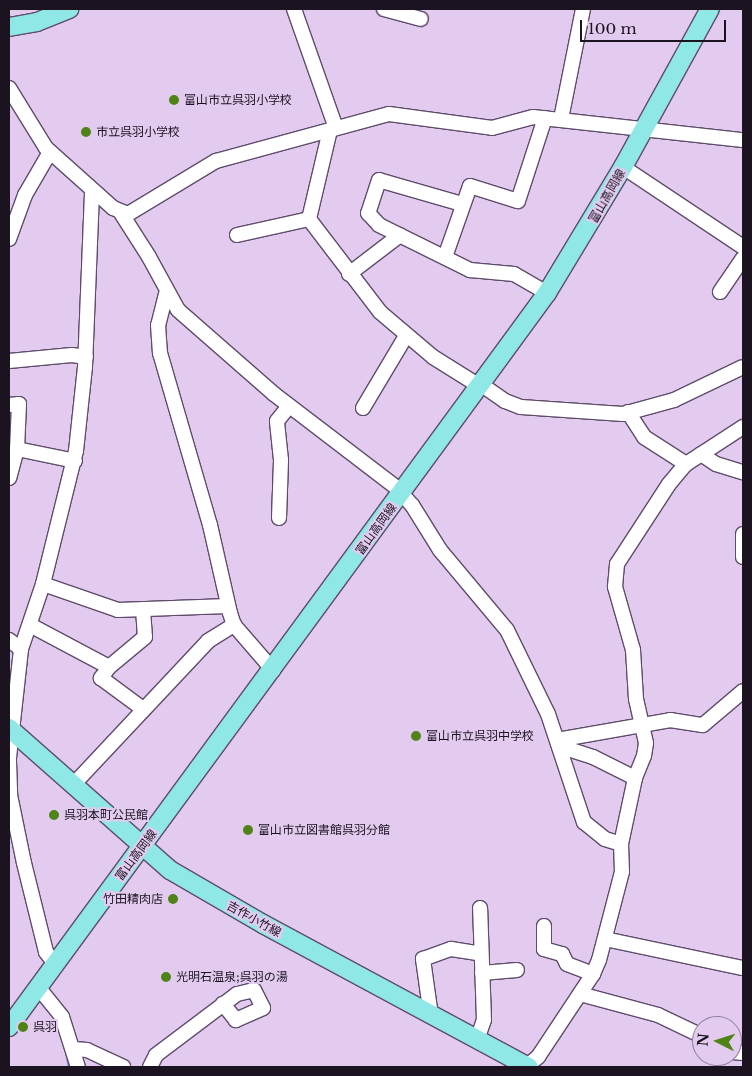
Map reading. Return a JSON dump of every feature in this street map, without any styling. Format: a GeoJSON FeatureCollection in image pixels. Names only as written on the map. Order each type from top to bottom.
{"type":"FeatureCollection","features":[{"type":"Feature","properties":{"kind":"main road"},"geometry":{"type":"LineString","coordinates":[[9,26],[37,22],[68,9]]}},
{"type":"Feature","properties":{"kind":"main road","name":"富山高岡線"},"geometry":{"type":"LineString","coordinates":[[9,1027],[482,386],[547,293],[623,167],[710,9]]}},
{"type":"Feature","properties":{"kind":"main road","name":"吉作小竹線"},"geometry":{"type":"LineString","coordinates":[[10,729],[142,848],[170,870],[234,908],[527,1067]]}},
{"type":"Feature","properties":{"kind":"street"},"geometry":{"type":"LineString","coordinates":[[294,9],[333,129],[308,219]]}},
{"type":"Feature","properties":{"kind":"street"},"geometry":{"type":"LineString","coordinates":[[384,9],[421,19]]}},
{"type":"Feature","properties":{"kind":"street"},"geometry":{"type":"LineString","coordinates":[[561,119],[583,9]]}},
{"type":"Feature","properties":{"kind":"street"},"geometry":{"type":"LineString","coordinates":[[9,88],[50,152],[92,191],[121,213],[149,256],[166,294],[193,324],[289,406],[402,494],[440,550],[507,630],[558,743],[584,822],[605,838],[621,844]]}},
{"type":"Feature","properties":{"kind":"street"},"geometry":{"type":"LineString","coordinates":[[121,213],[135,211],[216,160],[389,114],[492,128],[523,118],[561,119],[743,140]]}},
{"type":"Feature","properties":{"kind":"street"},"geometry":{"type":"LineString","coordinates":[[445,257],[462,204],[470,186],[518,202],[545,118]]}},
{"type":"Feature","properties":{"kind":"street"},"geometry":{"type":"LineString","coordinates":[[9,239],[25,195],[50,152]]}},
{"type":"Feature","properties":{"kind":"street"},"geometry":{"type":"LineString","coordinates":[[623,167],[743,247]]}},
{"type":"Feature","properties":{"kind":"street"},"geometry":{"type":"LineString","coordinates":[[462,204],[379,180],[368,213],[378,225],[470,270],[514,274],[547,293]]}},
{"type":"Feature","properties":{"kind":"street"},"geometry":{"type":"LineString","coordinates":[[55,964],[46,952],[24,863],[10,795],[10,729],[21,649],[42,584],[75,461],[86,357],[92,191]]}},
{"type":"Feature","properties":{"kind":"street"},"geometry":{"type":"LineString","coordinates":[[237,235],[308,219]]}},
{"type":"Feature","properties":{"kind":"street"},"geometry":{"type":"LineString","coordinates":[[308,219],[348,274],[406,336],[505,401],[521,407],[541,411],[628,412],[674,400],[743,367]]}},
{"type":"Feature","properties":{"kind":"street"},"geometry":{"type":"LineString","coordinates":[[348,274],[400,236]]}},
{"type":"Feature","properties":{"kind":"street"},"geometry":{"type":"LineString","coordinates":[[720,292],[743,258]]}},
{"type":"Feature","properties":{"kind":"street"},"geometry":{"type":"LineString","coordinates":[[166,294],[158,325],[160,353],[210,525],[228,606],[234,625],[273,670]]}},
{"type":"Feature","properties":{"kind":"street"},"geometry":{"type":"LineString","coordinates":[[363,408],[406,336]]}},
{"type":"Feature","properties":{"kind":"street"},"geometry":{"type":"LineString","coordinates":[[9,361],[72,355],[86,357]]}},
{"type":"Feature","properties":{"kind":"street"},"geometry":{"type":"LineString","coordinates":[[9,405],[19,404],[17,449],[9,478]]}},
{"type":"Feature","properties":{"kind":"street"},"geometry":{"type":"LineString","coordinates":[[279,518],[281,460],[277,421],[289,406]]}},
{"type":"Feature","properties":{"kind":"street"},"geometry":{"type":"LineString","coordinates":[[628,412],[644,437],[686,464]]}},
{"type":"Feature","properties":{"kind":"street"},"geometry":{"type":"LineString","coordinates":[[527,1067],[538,1057],[594,974],[605,940],[622,872],[621,844],[635,778],[644,756],[643,724],[636,699],[633,650],[615,587],[617,564],[669,484],[686,464],[743,427]]}},
{"type":"Feature","properties":{"kind":"street"},"geometry":{"type":"LineString","coordinates":[[17,449],[75,461]]}},
{"type":"Feature","properties":{"kind":"street"},"geometry":{"type":"LineString","coordinates":[[702,454],[716,464],[743,472]]}},
{"type":"Feature","properties":{"kind":"street"},"geometry":{"type":"LineString","coordinates":[[743,534],[743,557]]}},
{"type":"Feature","properties":{"kind":"street"},"geometry":{"type":"LineString","coordinates":[[42,584],[118,610],[228,606]]}},
{"type":"Feature","properties":{"kind":"street"},"geometry":{"type":"LineString","coordinates":[[143,610],[145,637],[109,667],[101,678],[143,709]]}},
{"type":"Feature","properties":{"kind":"street"},"geometry":{"type":"LineString","coordinates":[[30,625],[109,667]]}},
{"type":"Feature","properties":{"kind":"street"},"geometry":{"type":"LineString","coordinates":[[74,786],[143,709],[208,641],[234,625]]}},
{"type":"Feature","properties":{"kind":"street"},"geometry":{"type":"LineString","coordinates":[[9,640],[21,649]]}},
{"type":"Feature","properties":{"kind":"street"},"geometry":{"type":"LineString","coordinates":[[558,743],[643,724],[670,720],[703,725],[743,691]]}},
{"type":"Feature","properties":{"kind":"street"},"geometry":{"type":"LineString","coordinates":[[558,743],[593,757],[635,778]]}},
{"type":"Feature","properties":{"kind":"street"},"geometry":{"type":"LineString","coordinates":[[477,1040],[484,1020],[480,908]]}},
{"type":"Feature","properties":{"kind":"street"},"geometry":{"type":"LineString","coordinates":[[544,926],[544,948],[562,954],[567,964],[594,974]]}},
{"type":"Feature","properties":{"kind":"street"},"geometry":{"type":"LineString","coordinates":[[605,940],[743,968]]}},
{"type":"Feature","properties":{"kind":"street"},"geometry":{"type":"LineString","coordinates":[[431,1016],[423,959],[452,949],[482,954]]}},
{"type":"Feature","properties":{"kind":"street"},"geometry":{"type":"LineString","coordinates":[[482,973],[517,970]]}},
{"type":"Feature","properties":{"kind":"street"},"geometry":{"type":"LineString","coordinates":[[38,987],[62,1017],[74,1049],[78,1067]]}},
{"type":"Feature","properties":{"kind":"street"},"geometry":{"type":"LineString","coordinates":[[580,994],[658,1015],[692,1031]]}},
{"type":"Feature","properties":{"kind":"street"},"geometry":{"type":"LineString","coordinates":[[150,1067],[156,1054],[223,1004]]}},
{"type":"Feature","properties":{"kind":"street"},"geometry":{"type":"LineString","coordinates":[[74,1049],[87,1050],[123,1067]]}},
{"type":"Feature","properties":{"kind":"waterway"},"geometry":{"type":"LineString","coordinates":[[66,1052],[69,1067]]}},
{"type":"Feature","properties":{"kind":"place","name":"富山市立呉羽小学校"},"geometry":{"type":"Point","coordinates":[174,100]}},
{"type":"Feature","properties":{"kind":"place","name":"市立呉羽小学校"},"geometry":{"type":"Point","coordinates":[86,132]}},
{"type":"Feature","properties":{"kind":"place","name":"富山市立呉羽中学校"},"geometry":{"type":"Point","coordinates":[416,736]}},
{"type":"Feature","properties":{"kind":"place","name":"呉羽本町公民館"},"geometry":{"type":"Point","coordinates":[54,815]}},
{"type":"Feature","properties":{"kind":"place","name":"富山市立図書館呉羽分館"},"geometry":{"type":"Point","coordinates":[248,830]}},
{"type":"Feature","properties":{"kind":"place","name":"竹田精肉店"},"geometry":{"type":"Point","coordinates":[173,899]}},
{"type":"Feature","properties":{"kind":"place","name":"光明石温泉;呉羽の湯"},"geometry":{"type":"Point","coordinates":[166,977]}},
{"type":"Feature","properties":{"kind":"place","name":"呉羽"},"geometry":{"type":"Point","coordinates":[23,1027]}}]}
